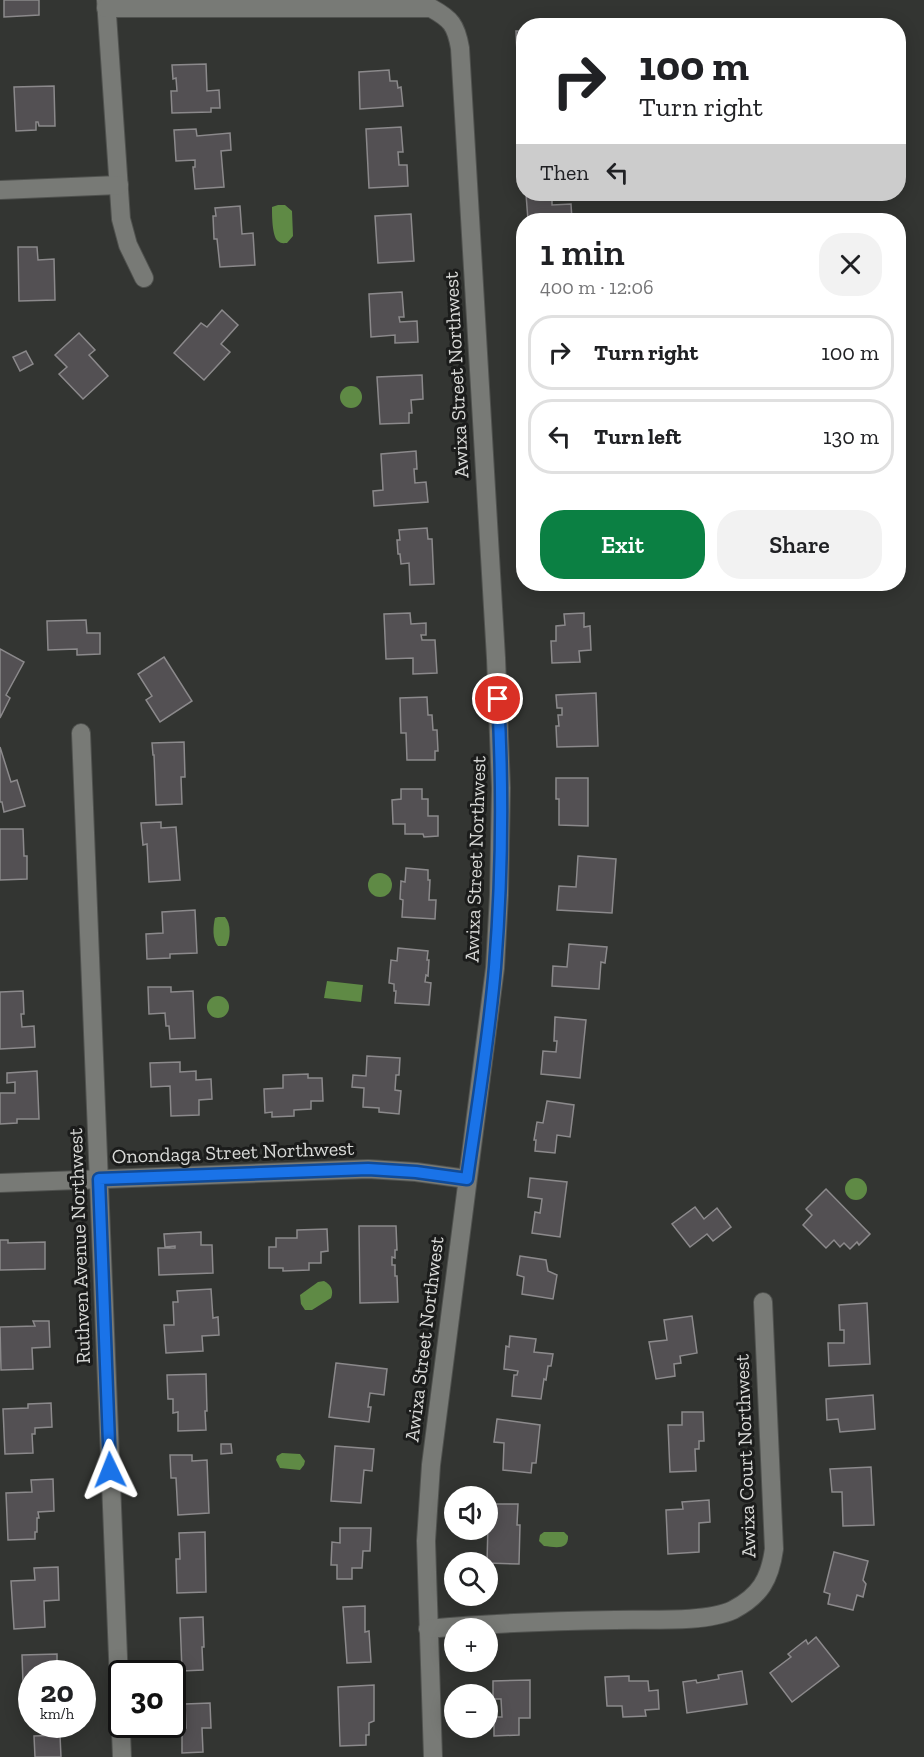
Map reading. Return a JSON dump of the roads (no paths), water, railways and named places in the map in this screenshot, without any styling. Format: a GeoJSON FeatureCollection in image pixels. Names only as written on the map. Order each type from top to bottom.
{"type":"FeatureCollection","features":[{"type":"Feature","properties":{"kind":"street"},"geometry":{"type":"LineString","coordinates":[[106,4],[121,219],[129,245],[144,278]]}},
{"type":"Feature","properties":{"kind":"street","name":"Awixa Street Northwest"},"geometry":{"type":"LineString","coordinates":[[106,4],[431,8],[447,16],[457,30],[460,48],[496,658],[501,778],[495,968],[430,1479],[426,1541],[434,1757]]}},
{"type":"Feature","properties":{"kind":"street"},"geometry":{"type":"LineString","coordinates":[[0,190],[119,185]]}},
{"type":"Feature","properties":{"kind":"street","name":"Ruthven Avenue Northwest"},"geometry":{"type":"LineString","coordinates":[[81,733],[122,1757]]}},
{"type":"Feature","properties":{"kind":"street","name":"Onondaga Street Northwest"},"geometry":{"type":"LineString","coordinates":[[0,1183],[385,1169],[467,1179]]}},
{"type":"Feature","properties":{"kind":"street","name":"Awixa Court Northwest"},"geometry":{"type":"LineString","coordinates":[[428,1629],[453,1626],[685,1619],[725,1613],[747,1602],[765,1581],[771,1567],[774,1549],[763,1302]]}}]}
